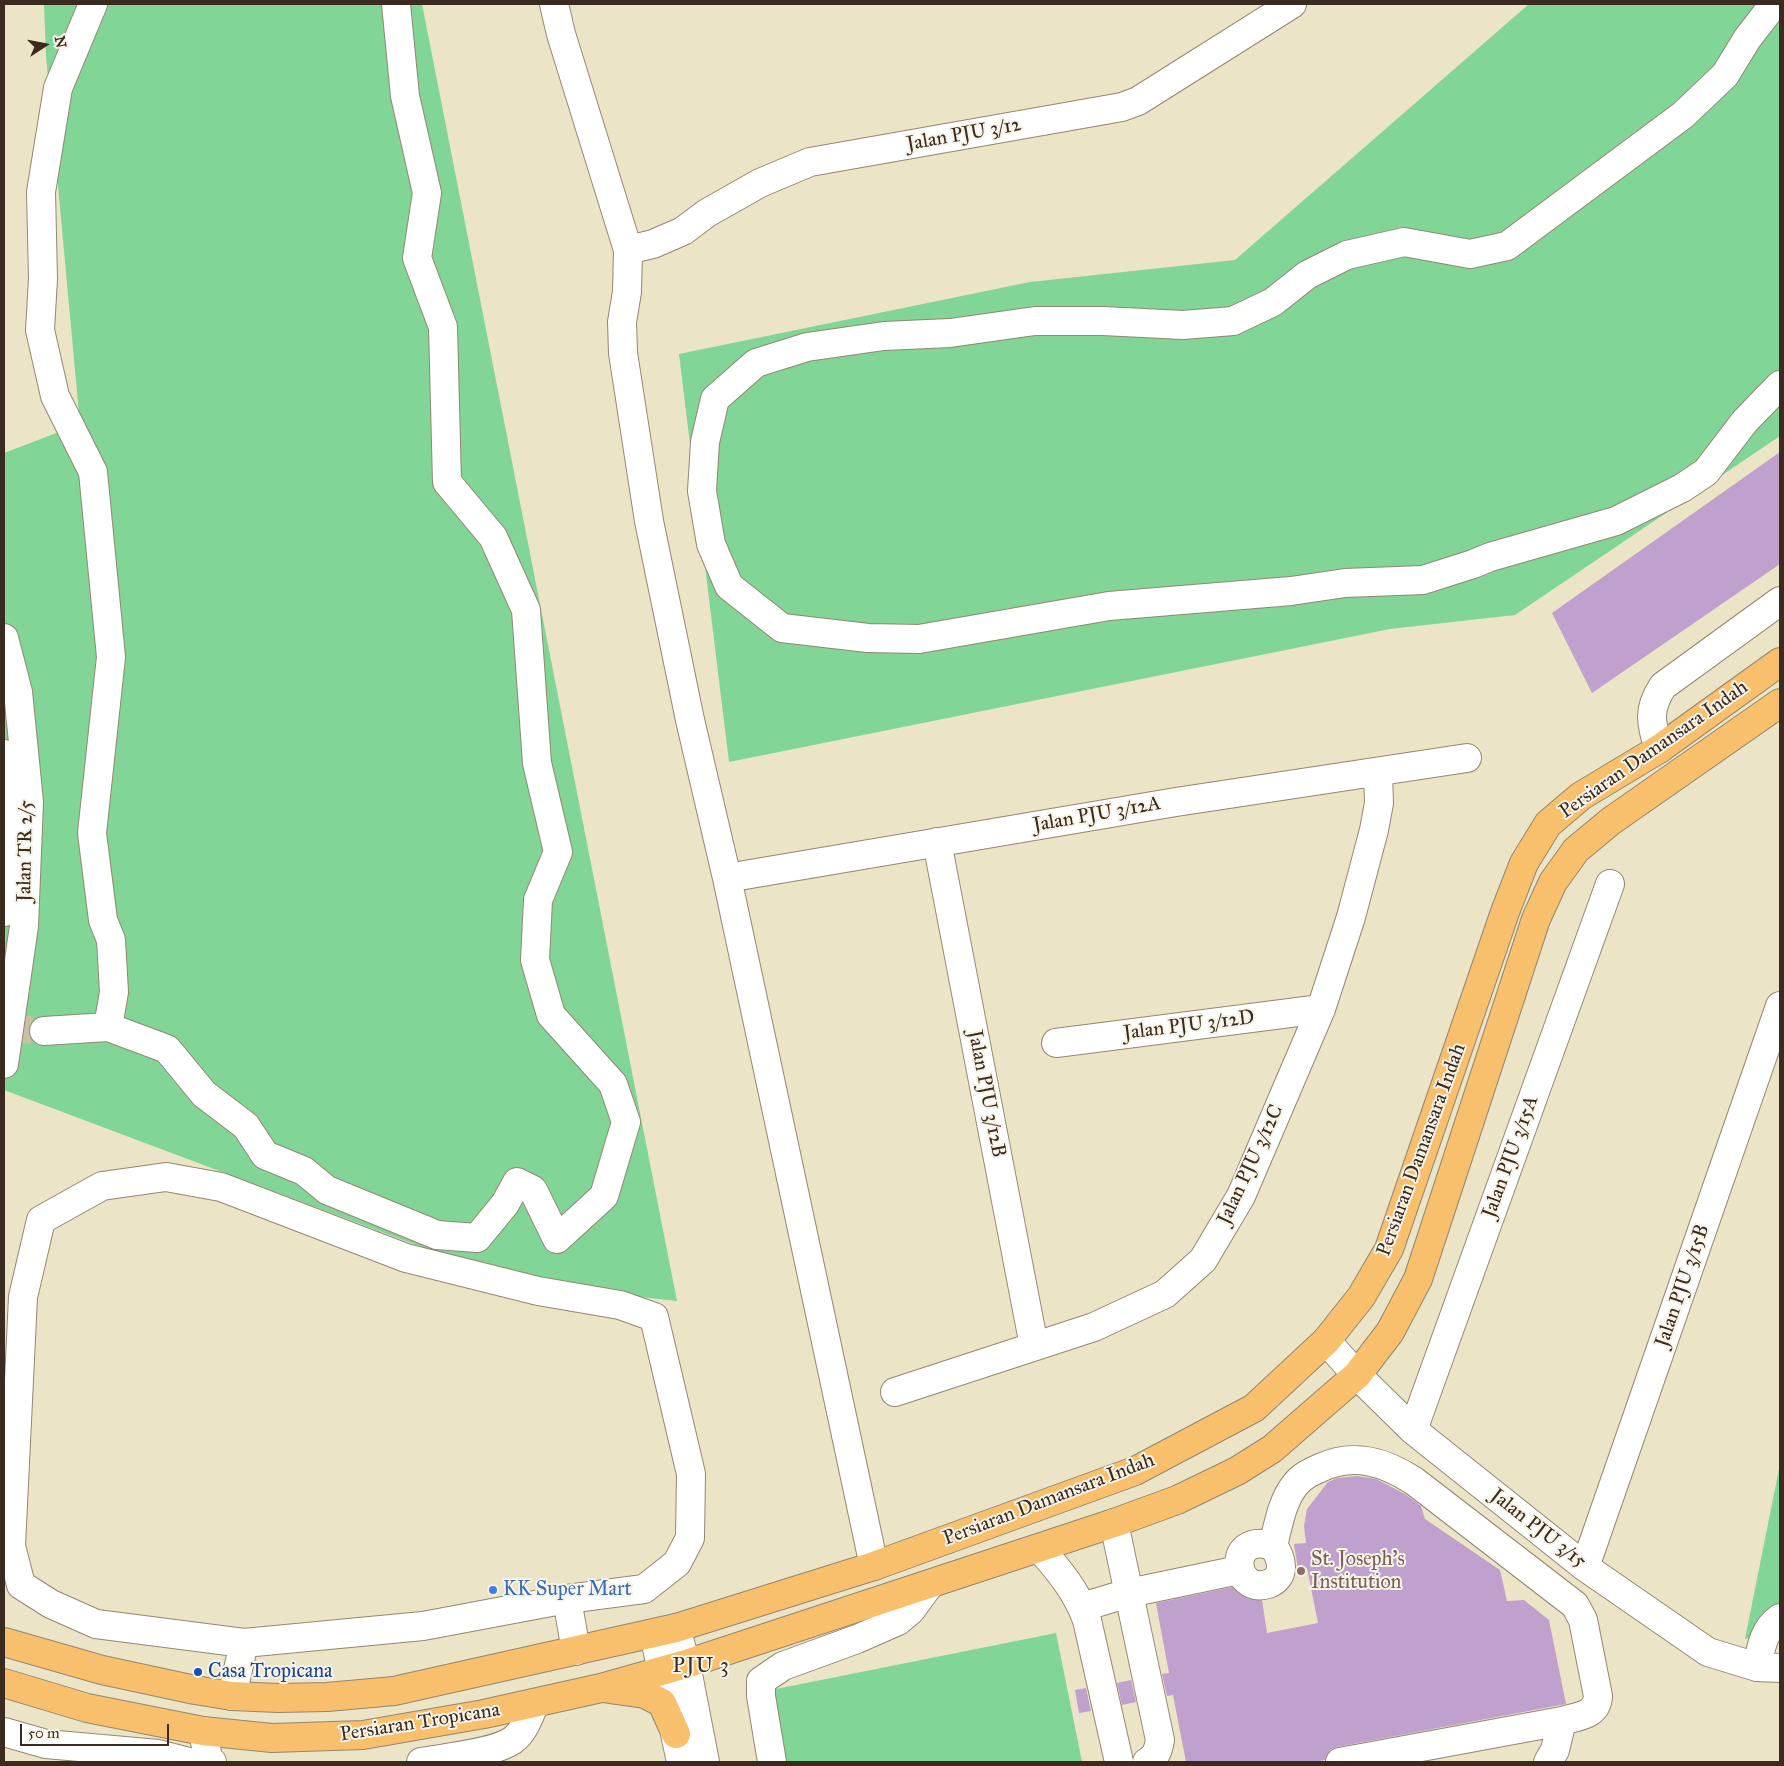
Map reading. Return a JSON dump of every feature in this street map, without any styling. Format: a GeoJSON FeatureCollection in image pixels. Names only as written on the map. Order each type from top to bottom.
{"type":"FeatureCollection","features":[{"type":"Feature","properties":{"kind":"main road","name":"Persiaran Damansara Indah"},"geometry":{"type":"LineString","coordinates":[[665,1631],[874,1566],[1135,1471],[1254,1408],[1326,1341],[1361,1297],[1390,1249],[1524,863],[1548,824],[1581,796],[1659,749],[1780,662]]}},
{"type":"Feature","properties":{"kind":"main road","name":"Persiaran Damansara Indah"},"geometry":{"type":"LineString","coordinates":[[674,1667],[1040,1548],[1176,1500],[1244,1467],[1272,1449],[1357,1375],[1390,1332],[1418,1279],[1536,919],[1553,882],[1576,850],[1612,821],[1780,703]]}},
{"type":"Feature","properties":{"kind":"main road","name":"Persiaran Tropicana"},"geometry":{"type":"LineString","coordinates":[[4,1642],[102,1670],[232,1696],[278,1698],[327,1697],[394,1690],[665,1631]]}},
{"type":"Feature","properties":{"kind":"main road","name":"Persiaran Tropicana"},"geometry":{"type":"LineString","coordinates":[[4,1683],[87,1708],[203,1731],[272,1738],[363,1735],[535,1703],[600,1688],[674,1667]]}},
{"type":"Feature","properties":{"kind":"main road"},"geometry":{"type":"LineString","coordinates":[[600,1688],[645,1694],[662,1702],[676,1734]]}},
{"type":"Feature","properties":{"kind":"street"},"geometry":{"type":"LineString","coordinates":[[93,4],[58,88],[41,192],[43,279],[40,330],[55,396],[93,472],[112,657],[92,833],[103,920],[111,940],[114,992],[108,1026]]}},
{"type":"Feature","properties":{"kind":"street"},"geometry":{"type":"LineString","coordinates":[[44,1031],[108,1026],[167,1049],[204,1094],[246,1126],[265,1155],[304,1171],[327,1190],[437,1235],[477,1238],[505,1204],[517,1182],[533,1190],[557,1239],[604,1196],[626,1122],[613,1084],[551,1015],[535,960],[538,900],[558,852],[537,762],[526,610],[492,537],[447,482],[443,326],[417,258],[427,193],[405,96],[396,4]]}},
{"type":"Feature","properties":{"kind":"street"},"geometry":{"type":"LineString","coordinates":[[554,4],[561,34],[628,250],[627,292],[622,322],[623,353],[649,521],[690,720],[727,878],[874,1566]]}},
{"type":"Feature","properties":{"kind":"street","name":"Jalan PJU 3/12"},"geometry":{"type":"LineString","coordinates":[[628,250],[653,244],[683,231],[707,213],[760,183],[810,162],[1122,107],[1138,101],[1292,4]]}},
{"type":"Feature","properties":{"kind":"street"},"geometry":{"type":"LineString","coordinates":[[1774,4],[1747,39],[1725,75],[1682,114],[1507,246],[1470,254],[1404,242],[1347,255],[1307,276],[1273,302],[1233,321],[1183,325],[1103,321],[1035,321],[950,333],[884,336],[807,347],[756,363],[715,399],[705,442],[702,491],[712,544],[729,586],[782,628],[868,638],[918,639],[1109,606],[1291,591],[1345,583],[1423,580],[1490,557],[1616,521],[1682,488],[1706,472],[1746,421],[1780,385]]}},
{"type":"Feature","properties":{"kind":"street"},"geometry":{"type":"LineString","coordinates":[[1659,749],[1651,716],[1653,701],[1663,686],[1780,601]]}},
{"type":"Feature","properties":{"kind":"street","name":"Jalan TR 2/5"},"geometry":{"type":"LineString","coordinates":[[4,638],[18,692],[29,802],[24,926],[4,1064]]}},
{"type":"Feature","properties":{"kind":"street"},"geometry":{"type":"LineString","coordinates":[[4,754],[9,856],[4,912]]}},
{"type":"Feature","properties":{"kind":"street","name":"Jalan PJU 3/12A"},"geometry":{"type":"LineString","coordinates":[[727,878],[1176,802],[1378,773],[1466,758]]}},
{"type":"Feature","properties":{"kind":"street","name":"Jalan PJU 3/12C"},"geometry":{"type":"LineString","coordinates":[[895,1392],[1094,1327],[1165,1294],[1203,1260],[1241,1196],[1321,1009],[1351,918],[1374,830],[1379,803],[1378,773]]}},
{"type":"Feature","properties":{"kind":"street","name":"Jalan PJU 3/12B"},"geometry":{"type":"LineString","coordinates":[[936,842],[1034,1346]]}},
{"type":"Feature","properties":{"kind":"street","name":"Jalan PJU 3/15A"},"geometry":{"type":"LineString","coordinates":[[1413,1430],[1610,884]]}},
{"type":"Feature","properties":{"kind":"street","name":"Jalan PJU 3/15B"},"geometry":{"type":"LineString","coordinates":[[1585,1567],[1780,1006]]}},
{"type":"Feature","properties":{"kind":"street","name":"Jalan PJU 3/12D"},"geometry":{"type":"LineString","coordinates":[[1056,1043],[1321,1009]]}},
{"type":"Feature","properties":{"kind":"street"},"geometry":{"type":"LineString","coordinates":[[166,1177],[221,1187],[406,1258],[538,1291],[620,1305],[654,1317],[691,1474],[690,1538],[678,1563],[644,1589],[567,1598],[423,1626],[244,1643],[96,1624],[51,1604],[21,1585],[11,1546],[23,1297],[41,1220],[102,1186],[166,1177]]}},
{"type":"Feature","properties":{"kind":"street","name":"Jalan PJU 3/15"},"geometry":{"type":"LineString","coordinates":[[1326,1341],[1357,1375],[1413,1430],[1585,1567],[1708,1652],[1769,1668]]}},
{"type":"Feature","properties":{"kind":"street"},"geometry":{"type":"LineString","coordinates":[[1273,1546],[1282,1512],[1294,1485],[1306,1475],[1325,1465],[1348,1459],[1370,1460],[1393,1468],[1414,1481],[1575,1605],[1583,1620],[1598,1696],[1598,1704],[1591,1713],[1562,1721],[1340,1762]]}},
{"type":"Feature","properties":{"kind":"street"},"geometry":{"type":"LineString","coordinates":[[1114,1523],[1160,1740],[1158,1750],[1153,1759],[1147,1762]]}},
{"type":"Feature","properties":{"kind":"street"},"geometry":{"type":"LineString","coordinates":[[1260,1542],[1273,1546],[1281,1557],[1281,1571],[1273,1582],[1260,1586],[1248,1582],[1239,1570],[1240,1557],[1248,1546],[1260,1542]]}},
{"type":"Feature","properties":{"kind":"street"},"geometry":{"type":"LineString","coordinates":[[1040,1548],[1062,1574],[1082,1607],[1087,1620],[1119,1762]]}},
{"type":"Feature","properties":{"kind":"street"},"geometry":{"type":"LineString","coordinates":[[1082,1607],[1130,1593],[1239,1570]]}},
{"type":"Feature","properties":{"kind":"street"},"geometry":{"type":"LineString","coordinates":[[772,1762],[761,1696],[761,1681],[783,1666],[857,1639],[898,1621],[910,1610],[930,1584]]}},
{"type":"Feature","properties":{"kind":"street"},"geometry":{"type":"LineString","coordinates":[[567,1598],[576,1651]]}},
{"type":"Feature","properties":{"kind":"street"},"geometry":{"type":"LineString","coordinates":[[1769,1668],[1760,1650],[1770,1626],[1780,1618]]}},
{"type":"Feature","properties":{"kind":"street"},"geometry":{"type":"LineString","coordinates":[[665,1631],[674,1667],[704,1762]]}},
{"type":"Feature","properties":{"kind":"street"},"geometry":{"type":"LineString","coordinates":[[232,1696],[244,1643]]}},
{"type":"Feature","properties":{"kind":"street"},"geometry":{"type":"LineString","coordinates":[[674,1667],[676,1734],[681,1762]]}},
{"type":"Feature","properties":{"kind":"street"},"geometry":{"type":"LineString","coordinates":[[421,1762],[490,1749],[512,1740],[524,1728],[535,1703]]}},
{"type":"Feature","properties":{"kind":"street"},"geometry":{"type":"LineString","coordinates":[[1548,1762],[1555,1750],[1562,1721]]}},
{"type":"Feature","properties":{"kind":"street"},"geometry":{"type":"LineString","coordinates":[[203,1731],[208,1758],[212,1762]]}},
{"type":"Feature","properties":{"kind":"street"},"geometry":{"type":"LineString","coordinates":[[4,1732],[46,1744],[158,1754],[189,1762]]}},
{"type":"Feature","properties":{"kind":"green space"},"geometry":{"type":"Polygon","coordinates":[[[44,4],[422,4],[677,1301],[520,1284],[4,1090],[4,453],[80,424],[46,56],[44,4]]]}},
{"type":"Feature","properties":{"kind":"green space"},"geometry":{"type":"Polygon","coordinates":[[[1529,4],[1780,4],[1780,436],[1515,615],[1390,629],[729,762],[679,354],[1030,282],[1235,260],[1529,4]]]}},
{"type":"Feature","properties":{"kind":"green space"},"geometry":{"type":"Polygon","coordinates":[[[1780,1464],[1780,1634],[1745,1639],[1780,1464]]]}},
{"type":"Feature","properties":{"kind":"green space"},"geometry":{"type":"Polygon","coordinates":[[[1056,1633],[1082,1762],[781,1762],[766,1691],[1056,1633]]]}},
{"type":"Feature","properties":{"kind":"building"},"geometry":{"type":"Polygon","coordinates":[[[1780,452],[1780,564],[1592,693],[1552,613],[1780,452]]]}},
{"type":"Feature","properties":{"kind":"building"},"geometry":{"type":"Polygon","coordinates":[[[1357,1476],[1376,1479],[1405,1494],[1421,1506],[1425,1519],[1500,1570],[1507,1601],[1524,1600],[1549,1620],[1566,1704],[1337,1747],[1330,1750],[1325,1760],[1313,1762],[1186,1762],[1173,1695],[1167,1696],[1162,1674],[1169,1673],[1156,1603],[1233,1587],[1249,1599],[1262,1600],[1267,1633],[1318,1623],[1307,1568],[1298,1569],[1294,1544],[1306,1543],[1304,1526],[1307,1509],[1328,1482],[1337,1478],[1357,1476]]]}},
{"type":"Feature","properties":{"kind":"building"},"geometry":{"type":"Polygon","coordinates":[[[1131,1680],[1136,1702],[1122,1705],[1117,1683],[1131,1680]]]}},
{"type":"Feature","properties":{"kind":"building"},"geometry":{"type":"Polygon","coordinates":[[[1086,1688],[1091,1711],[1079,1713],[1075,1690],[1086,1688]]]}},
{"type":"Feature","properties":{"kind":"tunnel"},"geometry":{"type":"LineString","coordinates":[[4,1028],[44,1031]]}},
{"type":"Feature","properties":{"kind":"place","name":"St. Joseph's Institution"},"geometry":{"type":"Point","coordinates":[1301,1571]}},
{"type":"Feature","properties":{"kind":"place","name":"KK Super Mart"},"geometry":{"type":"Point","coordinates":[493,1590]}},
{"type":"Feature","properties":{"kind":"place","name":"Casa Tropicana"},"geometry":{"type":"Point","coordinates":[198,1672]}},
{"type":"Feature","properties":{"kind":"district","name":"PJU 3"},"geometry":{"type":"Point","coordinates":[701,1667]}}]}
